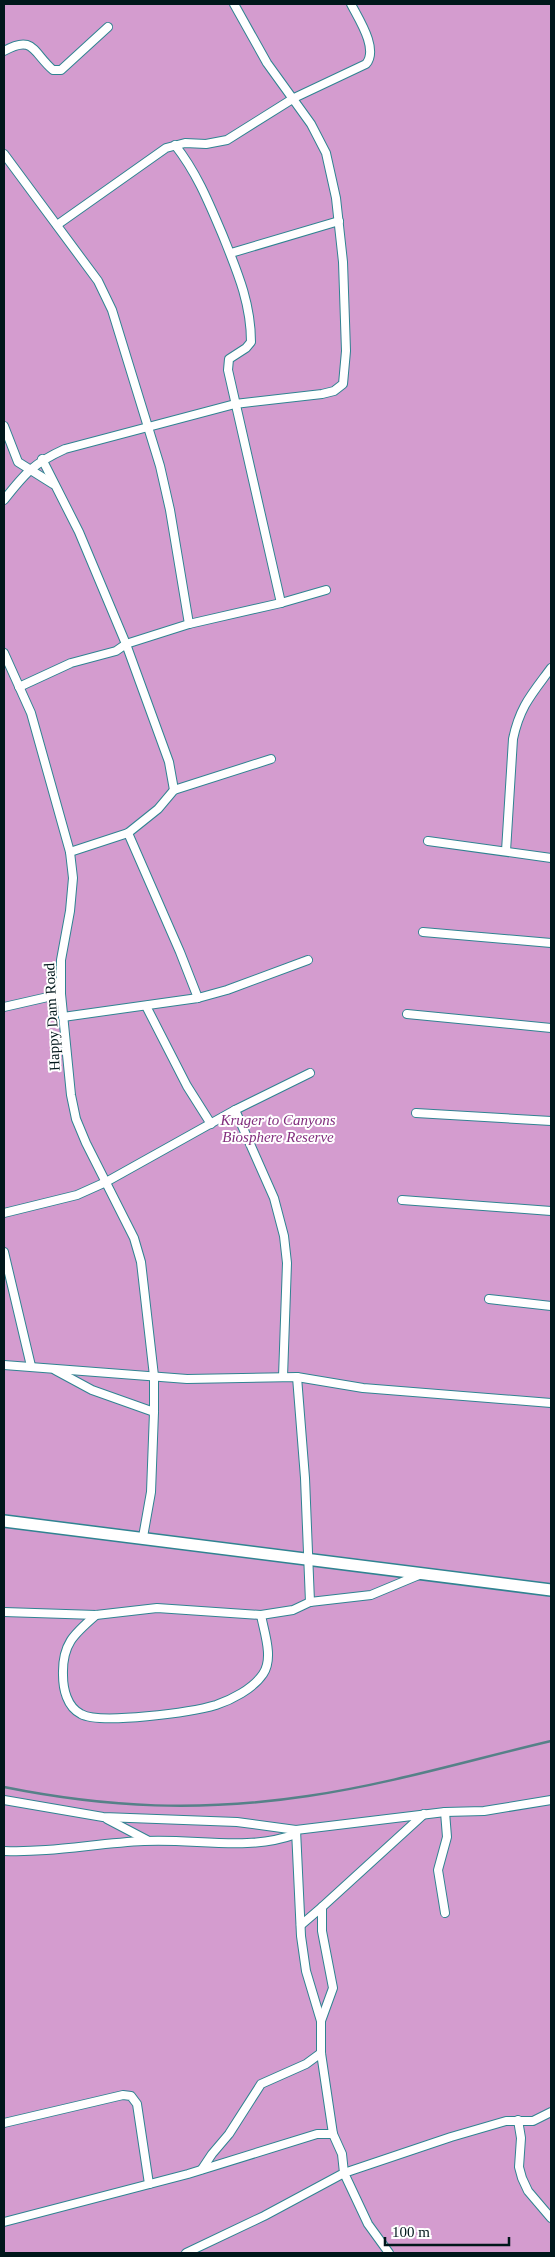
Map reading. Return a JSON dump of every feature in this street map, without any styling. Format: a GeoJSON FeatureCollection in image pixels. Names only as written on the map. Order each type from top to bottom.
{"type":"FeatureCollection","features":[{"type":"Feature","properties":{"kind":"street"},"geometry":{"type":"LineString","coordinates":[[4,500],[29,470],[42,459],[90,442],[235,404],[322,394],[334,391],[343,384],[346,351],[339,221],[326,153],[294,98],[253,41],[234,4]]}},
{"type":"Feature","properties":{"kind":"street"},"geometry":{"type":"LineString","coordinates":[[57,225],[157,154],[175,145],[206,144],[226,140],[294,98],[369,60],[370,46],[351,4]]}},
{"type":"Feature","properties":{"kind":"street"},"geometry":{"type":"LineString","coordinates":[[4,51],[17,45],[27,44],[33,47],[53,70],[61,70],[108,27]]}},
{"type":"Feature","properties":{"kind":"street"},"geometry":{"type":"LineString","coordinates":[[175,145],[189,162],[200,182],[231,253],[245,292],[251,336],[249,345],[229,359],[228,370],[281,603]]}},
{"type":"Feature","properties":{"kind":"street"},"geometry":{"type":"LineString","coordinates":[[4,154],[98,281],[112,310],[170,510],[189,624]]}},
{"type":"Feature","properties":{"kind":"street"},"geometry":{"type":"LineString","coordinates":[[231,253],[339,221]]}},
{"type":"Feature","properties":{"kind":"street"},"geometry":{"type":"LineString","coordinates":[[4,426],[18,462],[54,485]]}},
{"type":"Feature","properties":{"kind":"street"},"geometry":{"type":"LineString","coordinates":[[42,459],[79,532],[126,644],[169,762],[174,790]]}},
{"type":"Feature","properties":{"kind":"street"},"geometry":{"type":"LineString","coordinates":[[19,687],[46,673],[116,651],[126,644],[189,624],[281,603],[326,590]]}},
{"type":"Feature","properties":{"kind":"street","name":"Happy Dam Road"},"geometry":{"type":"LineString","coordinates":[[4,653],[31,713],[70,852],[73,878],[70,911],[61,960],[61,994],[71,1095],[76,1119],[134,1238],[141,1262],[154,1376],[151,1492],[143,1537]]}},
{"type":"Feature","properties":{"kind":"street"},"geometry":{"type":"LineString","coordinates":[[506,851],[513,739],[516,723],[519,712],[551,668]]}},
{"type":"Feature","properties":{"kind":"street"},"geometry":{"type":"LineString","coordinates":[[70,852],[128,833],[158,809],[174,790],[271,759]]}},
{"type":"Feature","properties":{"kind":"street"},"geometry":{"type":"LineString","coordinates":[[128,833],[198,998]]}},
{"type":"Feature","properties":{"kind":"street"},"geometry":{"type":"LineString","coordinates":[[428,841],[551,858]]}},
{"type":"Feature","properties":{"kind":"street"},"geometry":{"type":"LineString","coordinates":[[423,932],[551,943]]}},
{"type":"Feature","properties":{"kind":"street"},"geometry":{"type":"LineString","coordinates":[[63,1017],[198,998],[228,990],[308,960]]}},
{"type":"Feature","properties":{"kind":"street"},"geometry":{"type":"LineString","coordinates":[[4,1006],[61,994]]}},
{"type":"Feature","properties":{"kind":"street"},"geometry":{"type":"LineString","coordinates":[[146,1006],[187,1086],[210,1124]]}},
{"type":"Feature","properties":{"kind":"street"},"geometry":{"type":"LineString","coordinates":[[407,1014],[551,1028]]}},
{"type":"Feature","properties":{"kind":"street"},"geometry":{"type":"LineString","coordinates":[[4,1213],[78,1195],[106,1182],[235,1110],[310,1073]]}},
{"type":"Feature","properties":{"kind":"street"},"geometry":{"type":"LineString","coordinates":[[235,1110],[274,1198],[284,1236],[287,1263],[283,1377]]}},
{"type":"Feature","properties":{"kind":"street"},"geometry":{"type":"LineString","coordinates":[[416,1113],[551,1121]]}},
{"type":"Feature","properties":{"kind":"street"},"geometry":{"type":"LineString","coordinates":[[402,1200],[551,1211]]}},
{"type":"Feature","properties":{"kind":"street"},"geometry":{"type":"LineString","coordinates":[[4,1252],[31,1366]]}},
{"type":"Feature","properties":{"kind":"street"},"geometry":{"type":"LineString","coordinates":[[489,1299],[551,1306]]}},
{"type":"Feature","properties":{"kind":"street"},"geometry":{"type":"LineString","coordinates":[[4,1365],[187,1379],[296,1377],[363,1388],[551,1402]]}},
{"type":"Feature","properties":{"kind":"street"},"geometry":{"type":"LineString","coordinates":[[52,1368],[92,1390],[154,1412]]}},
{"type":"Feature","properties":{"kind":"street"},"geometry":{"type":"LineString","coordinates":[[296,1377],[310,1602]]}},
{"type":"Feature","properties":{"kind":"street"},"geometry":{"type":"LineString","coordinates":[[4,1521],[143,1537],[308,1561],[551,1590]]}},
{"type":"Feature","properties":{"kind":"street"},"geometry":{"type":"LineString","coordinates":[[4,1612],[96,1616],[157,1608],[261,1615],[293,1610],[310,1602],[371,1595],[421,1573]]}},
{"type":"Feature","properties":{"kind":"street"},"geometry":{"type":"LineString","coordinates":[[96,1616],[75,1634],[67,1644],[64,1656],[64,1692],[74,1709],[81,1715],[111,1720],[215,1705],[235,1697],[264,1674],[267,1663],[267,1645],[261,1615]]}},
{"type":"Feature","properties":{"kind":"street"},"geometry":{"type":"LineString","coordinates":[[4,1800],[103,1817],[237,1822],[296,1832]]}},
{"type":"Feature","properties":{"kind":"street"},"geometry":{"type":"LineString","coordinates":[[4,1851],[48,1851],[146,1840],[271,1842],[296,1832],[424,1814],[484,1811],[551,1800]]}},
{"type":"Feature","properties":{"kind":"street"},"geometry":{"type":"LineString","coordinates":[[445,1812],[447,1838],[438,1870],[445,1914]]}},
{"type":"Feature","properties":{"kind":"street"},"geometry":{"type":"LineString","coordinates":[[301,1925],[424,1814]]}},
{"type":"Feature","properties":{"kind":"street"},"geometry":{"type":"LineString","coordinates":[[103,1817],[146,1840]]}},
{"type":"Feature","properties":{"kind":"street"},"geometry":{"type":"LineString","coordinates":[[296,1832],[301,1925],[308,1986],[321,2021]]}},
{"type":"Feature","properties":{"kind":"street"},"geometry":{"type":"LineString","coordinates":[[322,1907],[322,1931],[333,1988],[321,2021],[321,2053],[333,2134],[342,2154],[344,2173],[368,2224],[390,2253]]}},
{"type":"Feature","properties":{"kind":"street"},"geometry":{"type":"LineString","coordinates":[[202,2169],[229,2134],[261,2084],[306,2064],[321,2053]]}},
{"type":"Feature","properties":{"kind":"street"},"geometry":{"type":"LineString","coordinates":[[4,2123],[123,2095],[131,2096],[137,2104],[149,2184]]}},
{"type":"Feature","properties":{"kind":"street"},"geometry":{"type":"LineString","coordinates":[[186,2253],[264,2216],[344,2173],[451,2137],[506,2121],[533,2121],[551,2112]]}},
{"type":"Feature","properties":{"kind":"street"},"geometry":{"type":"LineString","coordinates":[[518,2120],[521,2138],[520,2167],[522,2178],[528,2191],[551,2218]]}},
{"type":"Feature","properties":{"kind":"street"},"geometry":{"type":"LineString","coordinates":[[4,2222],[269,2151],[316,2134],[333,2134]]}},
{"type":"Feature","properties":{"kind":"green space","name":"Kruger to Canyons Biosphere Reserve"},"geometry":{"type":"Polygon","coordinates":[[[4,4],[551,4],[551,2253],[4,2253],[4,4]]]}},
{"type":"Feature","properties":{"kind":"railway"},"geometry":{"type":"LineString","coordinates":[[4,1787],[80,1800],[155,1805],[193,1806],[269,1801],[369,1785],[551,1741]]}}]}
